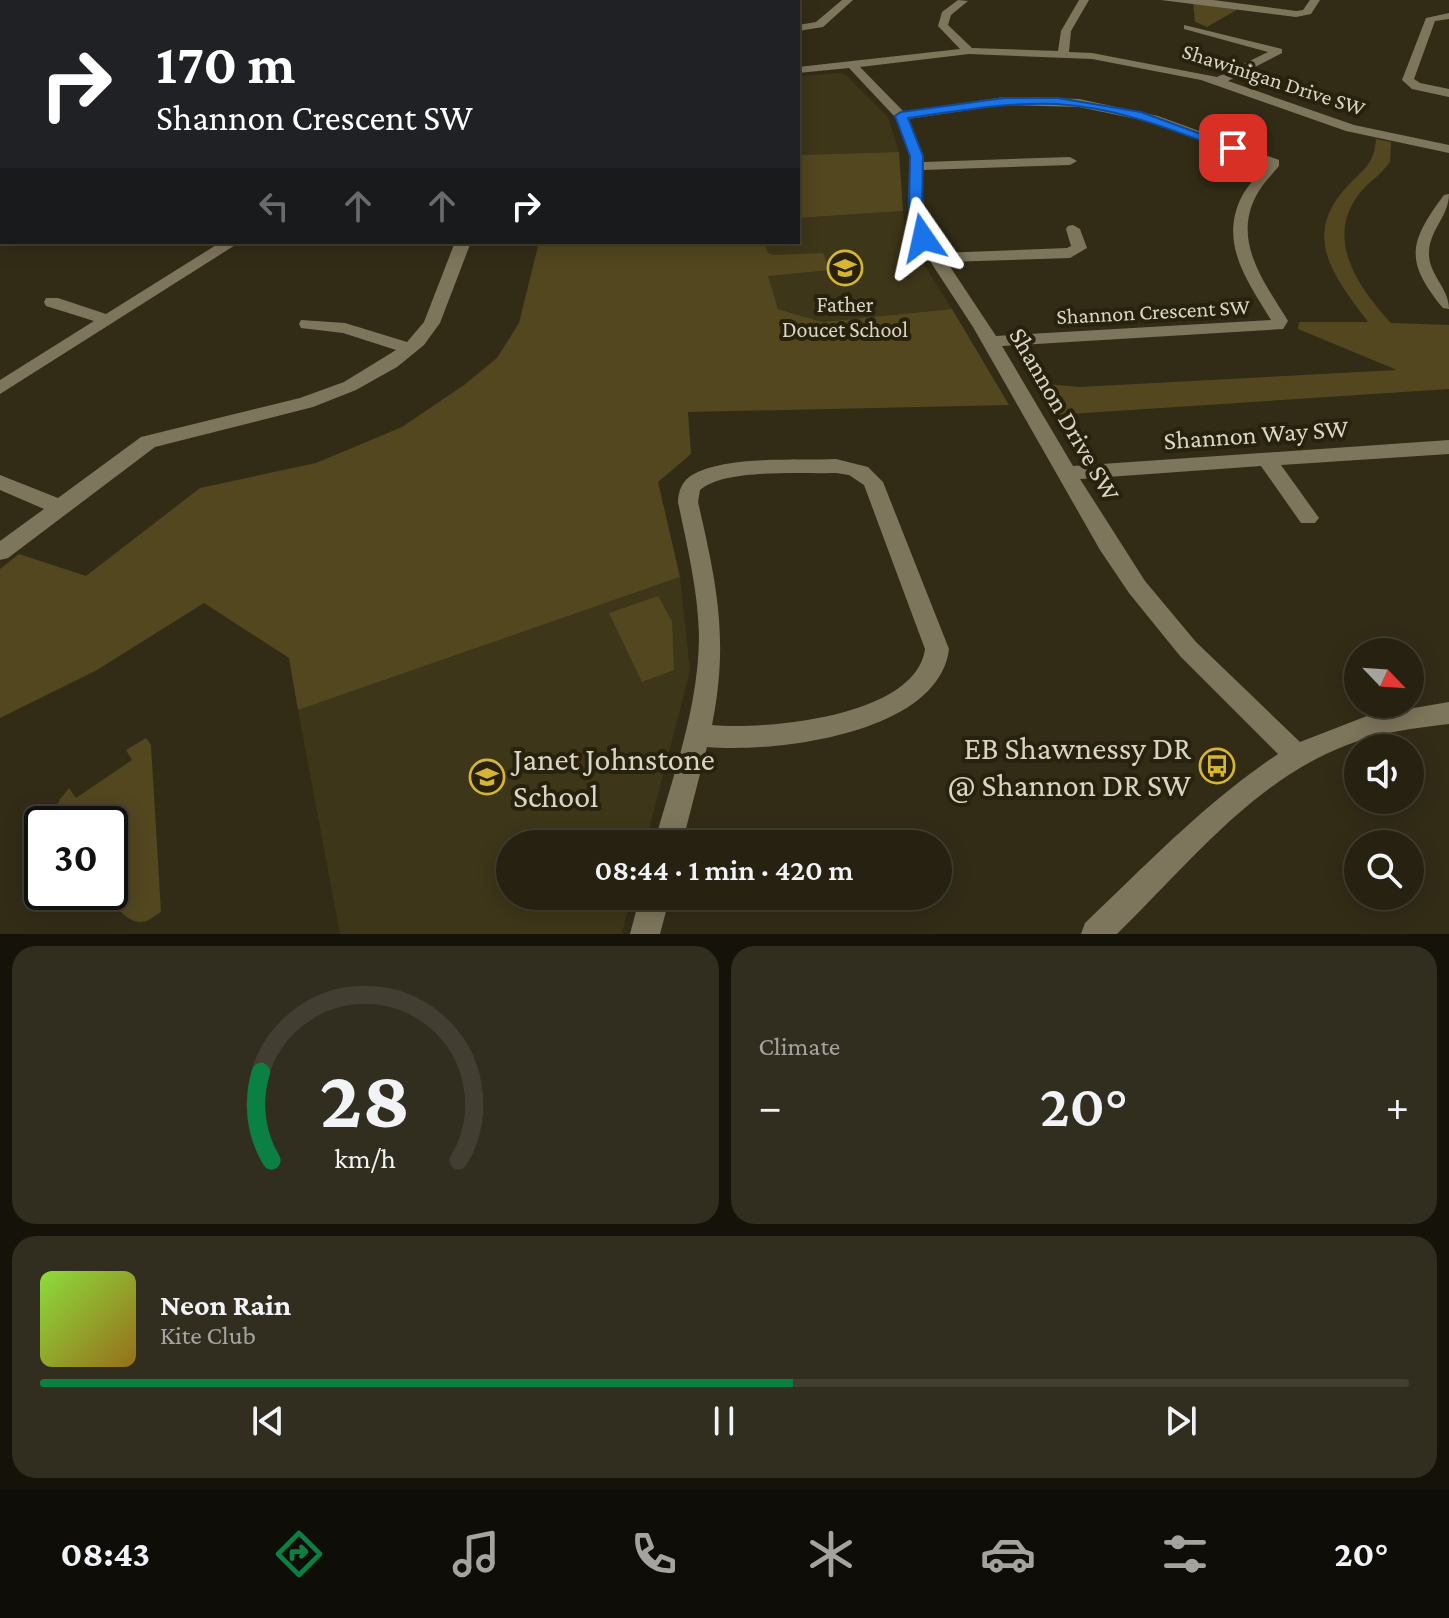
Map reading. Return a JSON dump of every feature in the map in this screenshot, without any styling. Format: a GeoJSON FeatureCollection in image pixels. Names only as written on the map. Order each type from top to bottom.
{"type":"FeatureCollection","features":[{"type":"Feature","properties":{"kind":"street"},"geometry":{"type":"LineString","coordinates":[[800,28],[819,25],[848,0]]}},
{"type":"Feature","properties":{"kind":"street"},"geometry":{"type":"LineString","coordinates":[[1063,53],[1066,31],[1084,0]]}},
{"type":"Feature","properties":{"kind":"street"},"geometry":{"type":"LineString","coordinates":[[1166,0],[1198,0],[1300,14],[1308,12],[1315,0]]}},
{"type":"Feature","properties":{"kind":"street"},"geometry":{"type":"LineString","coordinates":[[963,1],[946,14],[943,26],[969,51]]}},
{"type":"Feature","properties":{"kind":"street"},"geometry":{"type":"LineString","coordinates":[[1449,16],[1431,18],[1408,80],[1416,86],[1449,93]]}},
{"type":"Feature","properties":{"kind":"street"},"geometry":{"type":"LineString","coordinates":[[1188,27],[1278,51],[1219,81]]}},
{"type":"Feature","properties":{"kind":"street","name":"Shawinigan Drive SW"},"geometry":{"type":"LineString","coordinates":[[800,70],[969,51],[1063,53],[1137,62],[1219,81],[1351,128],[1449,149]]}},
{"type":"Feature","properties":{"kind":"street","name":"Shannon Drive SW"},"geometry":{"type":"LineString","coordinates":[[853,66],[901,116],[914,147],[915,208],[923,238],[991,341],[1108,544],[1145,597],[1188,649],[1298,757]]}},
{"type":"Feature","properties":{"kind":"street","name":"Shannon Crescent SW"},"geometry":{"type":"LineString","coordinates":[[901,116],[1004,101],[1079,103],[1154,119],[1272,160],[1272,166],[1242,203],[1240,224],[1251,271],[1258,288],[1278,317],[1277,325],[991,341]]}},
{"type":"Feature","properties":{"kind":"street"},"geometry":{"type":"LineString","coordinates":[[916,166],[1070,161]]}},
{"type":"Feature","properties":{"kind":"street"},"geometry":{"type":"LineString","coordinates":[[1447,203],[1426,229],[1421,250],[1428,276],[1449,304]]}},
{"type":"Feature","properties":{"kind":"street"},"geometry":{"type":"LineString","coordinates":[[934,258],[1070,253],[1080,244],[1073,229]]}},
{"type":"Feature","properties":{"kind":"street"},"geometry":{"type":"LineString","coordinates":[[0,388],[229,244]]}},
{"type":"Feature","properties":{"kind":"street"},"geometry":{"type":"LineString","coordinates":[[0,552],[148,442],[306,403],[369,376],[409,348],[424,333],[437,313],[462,244]]}},
{"type":"Feature","properties":{"kind":"street"},"geometry":{"type":"LineString","coordinates":[[52,302],[107,320]]}},
{"type":"Feature","properties":{"kind":"street"},"geometry":{"type":"LineString","coordinates":[[307,324],[345,328],[409,348]]}},
{"type":"Feature","properties":{"kind":"street","name":"Shannon Way SW"},"geometry":{"type":"LineString","coordinates":[[1067,473],[1449,447]]}},
{"type":"Feature","properties":{"kind":"street"},"geometry":{"type":"LineString","coordinates":[[1268,461],[1308,518]]}},
{"type":"Feature","properties":{"kind":"street"},"geometry":{"type":"LineString","coordinates":[[672,830],[706,689],[710,643],[708,604],[688,502],[690,489],[698,481],[716,474],[836,466],[867,475],[873,482],[937,649],[939,660],[936,670],[903,696],[841,724],[783,736],[731,739],[696,734]]}},
{"type":"Feature","properties":{"kind":"street"},"geometry":{"type":"LineString","coordinates":[[0,482],[60,507]]}},
{"type":"Feature","properties":{"kind":"street"},"geometry":{"type":"LineString","coordinates":[[1096,934],[1242,795],[1298,757],[1318,745],[1368,727],[1400,719],[1449,713]]}},
{"type":"Feature","properties":{"kind":"street"},"geometry":{"type":"LineString","coordinates":[[645,934],[651,910]]}},
{"type":"Feature","properties":{"kind":"shaded area"},"geometry":{"type":"Polygon","coordinates":[[[1193,2],[1240,8],[1207,27],[1195,22],[1193,2]]]}},
{"type":"Feature","properties":{"kind":"shaded area"},"geometry":{"type":"Polygon","coordinates":[[[846,75],[888,117],[899,152],[800,155],[800,76],[846,75]]]}},
{"type":"Feature","properties":{"kind":"shaded area"},"geometry":{"type":"Polygon","coordinates":[[[1376,139],[1391,142],[1390,162],[1359,194],[1349,211],[1345,246],[1358,279],[1391,323],[1449,325],[1449,389],[1054,415],[1035,383],[1080,387],[1397,370],[1298,329],[1299,322],[1368,322],[1335,275],[1328,259],[1325,225],[1331,208],[1366,168],[1373,156],[1376,139]]]}},
{"type":"Feature","properties":{"kind":"shaded area"},"geometry":{"type":"Polygon","coordinates":[[[899,152],[903,211],[800,218],[800,155],[899,152]]]}},
{"type":"Feature","properties":{"kind":"shaded area","name":"Father Doucet School"},"geometry":{"type":"Polygon","coordinates":[[[903,211],[905,225],[921,260],[952,309],[822,322],[778,309],[757,244],[800,244],[800,218],[903,211]]]}},
{"type":"Feature","properties":{"kind":"shaded area"},"geometry":{"type":"Polygon","coordinates":[[[539,244],[764,244],[768,253],[773,255],[823,253],[830,270],[768,276],[778,309],[822,322],[952,309],[1009,405],[688,412],[691,454],[658,482],[680,577],[298,710],[289,658],[204,603],[97,670],[0,718],[0,569],[19,554],[86,576],[200,488],[316,463],[402,427],[464,385],[497,358],[519,323],[539,244]]]}},
{"type":"Feature","properties":{"kind":"shaded area","name":"Janet Johnstone School"},"geometry":{"type":"Polygon","coordinates":[[[680,577],[690,671],[649,830],[496,830],[496,910],[628,910],[622,934],[340,934],[298,710],[680,577]]]}},
{"type":"Feature","properties":{"kind":"shaded area"},"geometry":{"type":"Polygon","coordinates":[[[658,596],[672,621],[674,670],[642,682],[609,613],[658,596]]]}},
{"type":"Feature","properties":{"kind":"shaded area"},"geometry":{"type":"Polygon","coordinates":[[[146,738],[151,745],[161,912],[147,921],[138,922],[120,910],[128,910],[128,806],[57,806],[69,788],[76,798],[132,760],[126,750],[146,738]]]}},
{"type":"Feature","properties":{"kind":"place","name":"Father Doucet School"},"geometry":{"type":"Point","coordinates":[845,268]}},
{"type":"Feature","properties":{"kind":"place","name":"EB Shawnessy DR @ Shannon DR SW"},"geometry":{"type":"Point","coordinates":[1217,766]}},
{"type":"Feature","properties":{"kind":"place","name":"Janet Johnstone School"},"geometry":{"type":"Point","coordinates":[487,777]}},
{"type":"Feature","properties":{"kind":"route"},"geometry":{"type":"LineString","coordinates":[[923,238],[915,208],[917,156],[901,116],[1004,101],[1058,101],[1141,115],[1233,148]]}}]}
